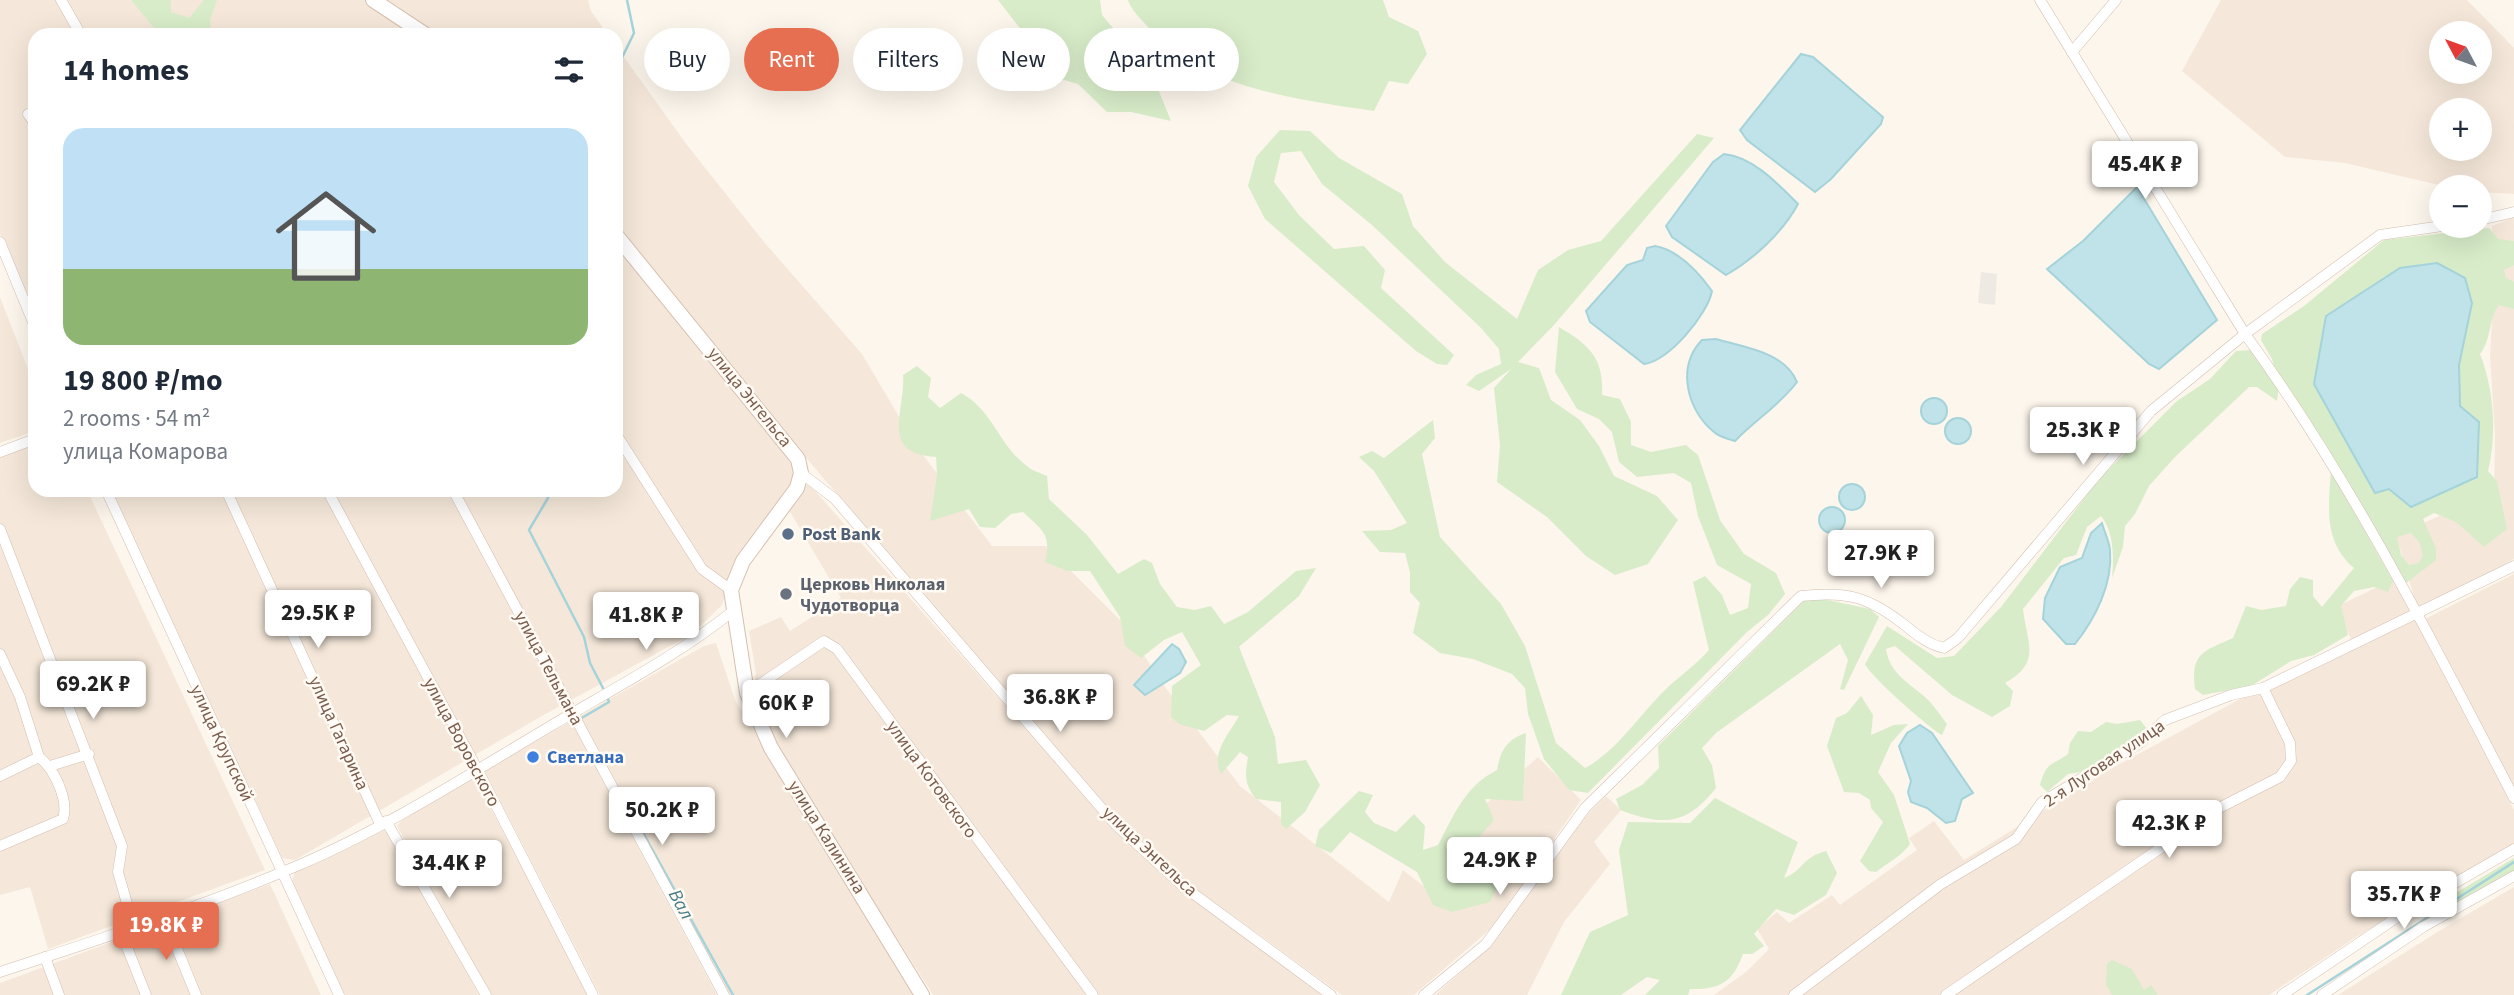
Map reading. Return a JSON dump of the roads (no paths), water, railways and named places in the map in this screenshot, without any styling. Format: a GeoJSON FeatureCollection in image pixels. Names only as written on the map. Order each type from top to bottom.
{"type":"FeatureCollection","features":[{"type":"Feature","properties":{"kind":"street"},"geometry":{"type":"LineString","coordinates":[[61,0],[77,28]]}},
{"type":"Feature","properties":{"kind":"street"},"geometry":{"type":"LineString","coordinates":[[373,0],[415,28]]}},
{"type":"Feature","properties":{"kind":"street"},"geometry":{"type":"LineString","coordinates":[[2040,0],[2245,334],[2272,371],[2360,513],[2436,648],[2514,798]]}},
{"type":"Feature","properties":{"kind":"street"},"geometry":{"type":"LineString","coordinates":[[2072,52],[2116,0]]}},
{"type":"Feature","properties":{"kind":"street"},"geometry":{"type":"LineString","coordinates":[[2492,217],[2514,212]]}},
{"type":"Feature","properties":{"kind":"street"},"geometry":{"type":"LineString","coordinates":[[1424,995],[1486,944],[1585,808],[1801,596],[1847,594],[1868,601],[1930,645],[1944,648],[1967,628],[2151,411],[2245,334],[2379,235],[2429,228]]}},
{"type":"Feature","properties":{"kind":"street"},"geometry":{"type":"LineString","coordinates":[[0,242],[28,310]]}},
{"type":"Feature","properties":{"kind":"street","name":"улица Энгельса"},"geometry":{"type":"LineString","coordinates":[[623,243],[790,445],[799,459],[801,473],[835,499],[1116,825],[1183,886],[1331,995]]}},
{"type":"Feature","properties":{"kind":"street"},"geometry":{"type":"LineString","coordinates":[[0,452],[28,442]]}},
{"type":"Feature","properties":{"kind":"street"},"geometry":{"type":"LineString","coordinates":[[623,445],[702,569],[731,590]]}},
{"type":"Feature","properties":{"kind":"street","name":"улица Калинина"},"geometry":{"type":"LineString","coordinates":[[801,473],[797,488],[743,561],[731,590],[747,693],[771,748],[922,995]]}},
{"type":"Feature","properties":{"kind":"street","name":"улица Крупской"},"geometry":{"type":"LineString","coordinates":[[109,497],[340,995]]}},
{"type":"Feature","properties":{"kind":"street","name":"улица Гагарина"},"geometry":{"type":"LineString","coordinates":[[229,497],[383,822],[486,995]]}},
{"type":"Feature","properties":{"kind":"street","name":"улица Воровского"},"geometry":{"type":"LineString","coordinates":[[331,497],[477,770],[593,995]]}},
{"type":"Feature","properties":{"kind":"street","name":"улица Тельмана"},"geometry":{"type":"LineString","coordinates":[[457,497],[724,995]]}},
{"type":"Feature","properties":{"kind":"street"},"geometry":{"type":"LineString","coordinates":[[0,529],[89,754],[122,846],[118,872],[134,928]]}},
{"type":"Feature","properties":{"kind":"street","name":"2-я Луговая улица"},"geometry":{"type":"LineString","coordinates":[[1794,995],[1941,884],[2015,839],[2042,802],[2140,743],[2165,720],[2231,695],[2263,688],[2514,566]]}},
{"type":"Feature","properties":{"kind":"street"},"geometry":{"type":"LineString","coordinates":[[0,972],[134,928],[282,872],[383,822],[477,770],[695,641],[733,611]]}},
{"type":"Feature","properties":{"kind":"street","name":"улица Котовского"},"geometry":{"type":"LineString","coordinates":[[747,693],[824,641],[837,649],[1093,995]]}},
{"type":"Feature","properties":{"kind":"street"},"geometry":{"type":"LineString","coordinates":[[0,654],[20,697],[39,757],[50,766],[66,810],[63,819],[0,846]]}},
{"type":"Feature","properties":{"kind":"street"},"geometry":{"type":"LineString","coordinates":[[1946,995],[2219,808],[2280,778],[2291,761],[2290,743],[2263,688]]}},
{"type":"Feature","properties":{"kind":"street"},"geometry":{"type":"LineString","coordinates":[[50,766],[89,754]]}},
{"type":"Feature","properties":{"kind":"street"},"geometry":{"type":"LineString","coordinates":[[0,776],[39,757]]}},
{"type":"Feature","properties":{"kind":"street"},"geometry":{"type":"LineString","coordinates":[[2282,995],[2405,912],[2514,849]]}},
{"type":"Feature","properties":{"kind":"street"},"geometry":{"type":"LineString","coordinates":[[2322,995],[2423,927],[2514,876]]}},
{"type":"Feature","properties":{"kind":"street"},"geometry":{"type":"LineString","coordinates":[[164,917],[196,995]]}},
{"type":"Feature","properties":{"kind":"street"},"geometry":{"type":"LineString","coordinates":[[121,932],[146,995]]}},
{"type":"Feature","properties":{"kind":"street"},"geometry":{"type":"LineString","coordinates":[[45,957],[60,995]]}},
{"type":"Feature","properties":{"kind":"water"},"geometry":{"type":"Polygon","coordinates":[[[1801,54],[1813,57],[1883,117],[1881,124],[1831,179],[1815,192],[1747,140],[1740,130],[1801,54]]]}},
{"type":"Feature","properties":{"kind":"water"},"geometry":{"type":"Polygon","coordinates":[[[1724,154],[1735,156],[1755,166],[1798,204],[1767,244],[1726,275],[1672,237],[1666,226],[1713,162],[1724,154]]]}},
{"type":"Feature","properties":{"kind":"water"},"geometry":{"type":"Polygon","coordinates":[[[2137,187],[2217,320],[2159,369],[2149,364],[2047,269],[2083,241],[2137,187]]]}},
{"type":"Feature","properties":{"kind":"water"},"geometry":{"type":"Polygon","coordinates":[[[1655,246],[1680,257],[1712,291],[1703,312],[1686,335],[1664,355],[1644,364],[1590,322],[1586,311],[1627,265],[1643,260],[1647,248],[1655,246]]]}},
{"type":"Feature","properties":{"kind":"water"},"geometry":{"type":"Polygon","coordinates":[[[2437,263],[2465,278],[2472,303],[2459,365],[2460,406],[2479,422],[2477,477],[2411,507],[2389,489],[2375,493],[2314,384],[2326,316],[2400,268],[2437,263]]]}},
{"type":"Feature","properties":{"kind":"water"},"geometry":{"type":"Polygon","coordinates":[[[1716,339],[1773,357],[1791,372],[1797,382],[1735,441],[1718,435],[1705,423],[1691,400],[1688,388],[1687,375],[1694,351],[1702,340],[1716,339]]]}},
{"type":"Feature","properties":{"kind":"water"},"geometry":{"type":"Polygon","coordinates":[[[1934,398],[1943,402],[1947,411],[1943,420],[1934,424],[1925,420],[1921,411],[1925,402],[1934,398]]]}},
{"type":"Feature","properties":{"kind":"water"},"geometry":{"type":"Polygon","coordinates":[[[1958,418],[1967,422],[1971,431],[1967,440],[1958,444],[1949,440],[1945,431],[1949,422],[1958,418]]]}},
{"type":"Feature","properties":{"kind":"water"},"geometry":{"type":"Polygon","coordinates":[[[1852,484],[1861,488],[1865,497],[1861,506],[1852,510],[1843,506],[1839,497],[1843,488],[1852,484]]]}},
{"type":"Feature","properties":{"kind":"water"},"geometry":{"type":"Polygon","coordinates":[[[1832,507],[1841,511],[1845,520],[1841,529],[1832,533],[1823,529],[1819,520],[1823,511],[1832,507]]]}},
{"type":"Feature","properties":{"kind":"water"},"geometry":{"type":"Polygon","coordinates":[[[2102,523],[2110,550],[2106,588],[2096,612],[2075,644],[2066,644],[2043,619],[2045,598],[2060,567],[2082,558],[2091,533],[2102,523]]]}},
{"type":"Feature","properties":{"kind":"water"},"geometry":{"type":"Polygon","coordinates":[[[1172,644],[1179,649],[1186,662],[1180,673],[1145,695],[1134,685],[1172,644]]]}},
{"type":"Feature","properties":{"kind":"water"},"geometry":{"type":"Polygon","coordinates":[[[1920,725],[1932,733],[1973,793],[1962,799],[1955,821],[1946,823],[1927,808],[1911,802],[1908,792],[1911,781],[1899,746],[1907,733],[1920,725]]]}},
{"type":"Feature","properties":{"kind":"waterway","name":"Вал"},"geometry":{"type":"LineString","coordinates":[[623,56],[634,33],[627,0]]}},
{"type":"Feature","properties":{"kind":"waterway","name":"Вал"},"geometry":{"type":"LineString","coordinates":[[548,497],[529,530],[584,637],[590,663],[604,690]]}},
{"type":"Feature","properties":{"kind":"waterway","name":"Вал"},"geometry":{"type":"LineString","coordinates":[[580,719],[609,702],[607,696]]}},
{"type":"Feature","properties":{"kind":"waterway","name":"Вал"},"geometry":{"type":"LineString","coordinates":[[626,802],[733,995]]}},
{"type":"Feature","properties":{"kind":"waterway"},"geometry":{"type":"LineString","coordinates":[[2307,995],[2514,862]]}},
{"type":"Feature","properties":{"kind":"place","name":"Post Bank"},"geometry":{"type":"Point","coordinates":[788,534]}},
{"type":"Feature","properties":{"kind":"place","name":"Церковь Николая Чудотворца"},"geometry":{"type":"Point","coordinates":[786,594]}},
{"type":"Feature","properties":{"kind":"place","name":"Светлана"},"geometry":{"type":"Point","coordinates":[533,757]}}]}
